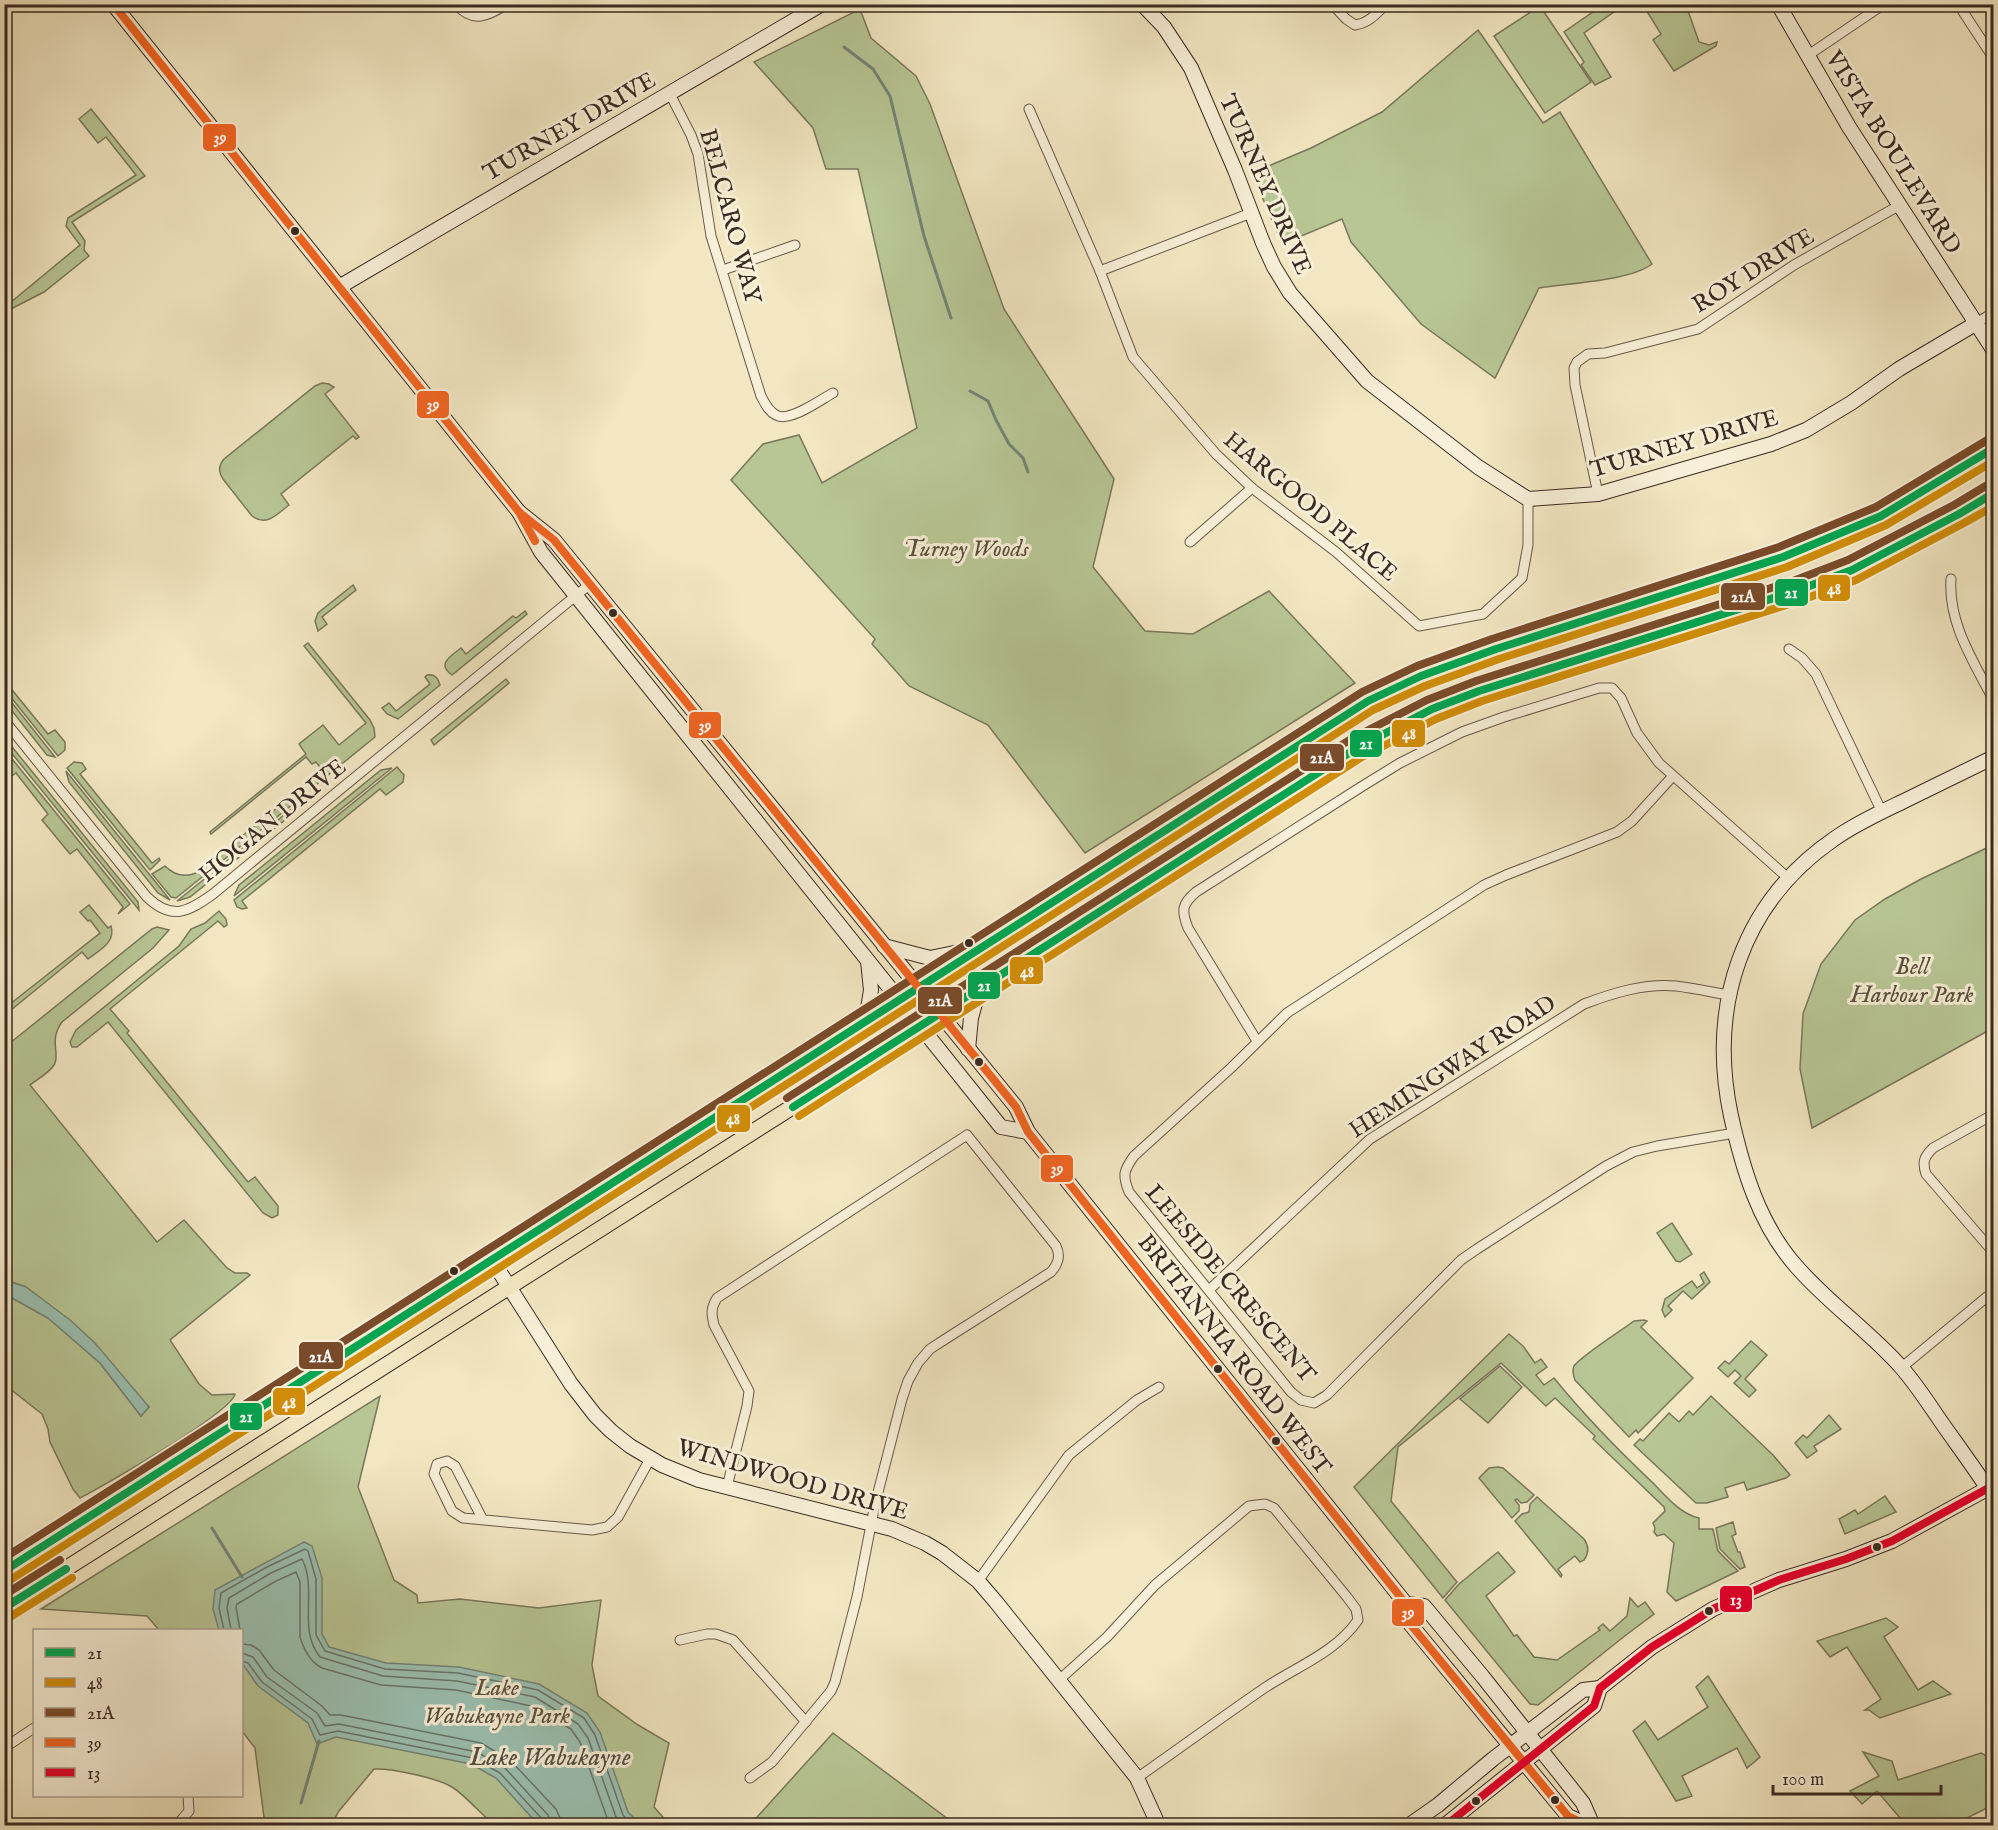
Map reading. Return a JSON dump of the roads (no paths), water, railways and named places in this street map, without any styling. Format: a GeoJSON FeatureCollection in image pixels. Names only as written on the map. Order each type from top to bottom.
{"type":"FeatureCollection","features":[{"type":"Feature","properties":{"kind":"main road"},"geometry":{"type":"LineString","coordinates":[[4,1571],[1368,701],[1420,676],[1496,649],[1783,557],[1881,516],[1994,448]]}},
{"type":"Feature","properties":{"kind":"main road"},"geometry":{"type":"LineString","coordinates":[[4,1608],[1357,748],[1432,709],[1479,691],[1796,591],[1852,570],[1994,493]]}},
{"type":"Feature","properties":{"kind":"street","name":"BRITANNIA ROAD WEST"},"geometry":{"type":"LineString","coordinates":[[113,4],[519,512],[541,552],[1001,1127],[1028,1132]]}},
{"type":"Feature","properties":{"kind":"street"},"geometry":{"type":"LineString","coordinates":[[456,4],[471,16],[482,16],[493,13],[507,4]]}},
{"type":"Feature","properties":{"kind":"street","name":"TURNEY DRIVE"},"geometry":{"type":"LineString","coordinates":[[339,287],[822,4]]}},
{"type":"Feature","properties":{"kind":"street","name":"TURNEY DRIVE"},"geometry":{"type":"LineString","coordinates":[[1142,4],[1164,27],[1191,68],[1274,267],[1290,293],[1367,381],[1478,467],[1528,499],[1598,494],[1771,444],[1806,430],[1851,403],[1899,369],[1994,312]]}},
{"type":"Feature","properties":{"kind":"street"},"geometry":{"type":"LineString","coordinates":[[1332,4],[1346,20],[1355,25],[1364,24],[1370,20],[1386,4]]}},
{"type":"Feature","properties":{"kind":"street","name":"VISTA BOULEVARD"},"geometry":{"type":"LineString","coordinates":[[1778,4],[1849,127],[1994,351]]}},
{"type":"Feature","properties":{"kind":"street"},"geometry":{"type":"LineString","coordinates":[[1807,56],[1884,4]]}},
{"type":"Feature","properties":{"kind":"street"},"geometry":{"type":"LineString","coordinates":[[1958,4],[1994,59]]}},
{"type":"Feature","properties":{"kind":"street","name":"BELCARO WAY"},"geometry":{"type":"LineString","coordinates":[[670,94],[698,154],[711,236],[761,396],[768,409],[776,416],[784,418],[832,393]]}},
{"type":"Feature","properties":{"kind":"street","name":"HARGOOD PLACE"},"geometry":{"type":"LineString","coordinates":[[1029,109],[1100,271],[1133,357],[1216,454],[1252,488],[1336,552],[1419,626],[1483,614],[1522,578],[1528,545],[1528,499]]}},
{"type":"Feature","properties":{"kind":"street","name":"ROY DRIVE"},"geometry":{"type":"LineString","coordinates":[[1598,494],[1575,385],[1574,368],[1577,362],[1588,354],[1605,353],[1698,329],[1794,265],[1900,205]]}},
{"type":"Feature","properties":{"kind":"street"},"geometry":{"type":"LineString","coordinates":[[1100,271],[1251,213]]}},
{"type":"Feature","properties":{"kind":"street"},"geometry":{"type":"LineString","coordinates":[[723,270],[795,245]]}},
{"type":"Feature","properties":{"kind":"street"},"geometry":{"type":"LineString","coordinates":[[1190,542],[1252,488]]}},
{"type":"Feature","properties":{"kind":"street","name":"BRITANNIA ROAD WEST"},"geometry":{"type":"LineString","coordinates":[[519,512],[554,540],[1016,1107],[1028,1132],[1406,1604],[1411,1625],[1568,1816],[1592,1826]]}},
{"type":"Feature","properties":{"kind":"street"},"geometry":{"type":"LineString","coordinates":[[1951,579],[1952,608],[1957,626],[1994,701]]}},
{"type":"Feature","properties":{"kind":"street","name":"HOGAN DRIVE"},"geometry":{"type":"LineString","coordinates":[[4,720],[147,897],[160,908],[181,912],[197,906],[213,894],[590,584]]}},
{"type":"Feature","properties":{"kind":"street"},"geometry":{"type":"LineString","coordinates":[[1789,649],[1803,658],[1816,674],[1882,812]]}},
{"type":"Feature","properties":{"kind":"street"},"geometry":{"type":"LineString","coordinates":[[1257,1041],[1188,928],[1183,914],[1186,901],[1196,892],[1400,763],[1462,732],[1599,688],[1612,688],[1621,698],[1648,751],[1672,777],[1788,878]]}},
{"type":"Feature","properties":{"kind":"street"},"geometry":{"type":"LineString","coordinates":[[1444,1826],[1594,1706],[1600,1689],[1652,1647],[1713,1609],[1779,1580],[1846,1559],[1892,1541],[1992,1491],[1921,1392],[1901,1368],[1796,1266],[1778,1242],[1761,1214],[1749,1186],[1727,1096],[1723,1062],[1728,995],[1736,966],[1760,915],[1788,878],[1800,865],[1836,837],[1994,757]]}},
{"type":"Feature","properties":{"kind":"street","name":"LEESIDE CRESCENT"},"geometry":{"type":"LineString","coordinates":[[1672,777],[1632,821],[1617,832],[1484,885],[1287,1013],[1232,1067],[1134,1156],[1126,1167],[1124,1180],[1129,1192],[1291,1392],[1301,1400],[1314,1403],[1327,1395],[1461,1260],[1606,1166],[1633,1152],[1735,1133]]}},
{"type":"Feature","properties":{"kind":"street"},"geometry":{"type":"LineString","coordinates":[[884,946],[930,958],[982,947]]}},
{"type":"Feature","properties":{"kind":"street"},"geometry":{"type":"LineString","coordinates":[[866,1021],[871,990],[868,960]]}},
{"type":"Feature","properties":{"kind":"street","name":"HEMINGWAY ROAD"},"geometry":{"type":"LineString","coordinates":[[1209,1290],[1370,1139],[1584,1004],[1612,993],[1644,987],[1674,986],[1728,995]]}},
{"type":"Feature","properties":{"kind":"street"},"geometry":{"type":"LineString","coordinates":[[968,1049],[970,1018],[979,989]]}},
{"type":"Feature","properties":{"kind":"street"},"geometry":{"type":"LineString","coordinates":[[1994,1114],[1933,1148],[1926,1155],[1923,1165],[1926,1174],[1994,1253]]}},
{"type":"Feature","properties":{"kind":"street"},"geometry":{"type":"LineString","coordinates":[[727,1487],[749,1391],[714,1325],[711,1315],[717,1298],[967,1135],[1059,1250],[1059,1260],[1051,1272],[930,1349],[918,1363],[908,1381],[902,1399],[871,1523],[857,1597],[835,1682],[831,1691],[772,1762],[750,1778]]}},
{"type":"Feature","properties":{"kind":"street","name":"WINDWOOD DRIVE"},"geometry":{"type":"LineString","coordinates":[[492,1260],[571,1384],[595,1415],[611,1431],[650,1459],[686,1476],[892,1529],[926,1543],[960,1565],[978,1581],[1137,1778],[1159,1824]]}},
{"type":"Feature","properties":{"kind":"street"},"geometry":{"type":"LineString","coordinates":[[1901,1368],[1994,1291]]}},
{"type":"Feature","properties":{"kind":"street"},"geometry":{"type":"LineString","coordinates":[[978,1581],[1069,1455],[1137,1400],[1159,1387]]}},
{"type":"Feature","properties":{"kind":"street"},"geometry":{"type":"LineString","coordinates":[[483,1520],[455,1466],[447,1461],[437,1464],[434,1474],[452,1511],[463,1518],[494,1522],[592,1530],[607,1527],[618,1517],[650,1459]]}},
{"type":"Feature","properties":{"kind":"street"},"geometry":{"type":"LineString","coordinates":[[1059,1680],[1107,1637],[1155,1585],[1249,1506],[1265,1504],[1274,1508],[1347,1597],[1356,1609],[1358,1620],[1351,1630],[1329,1650],[1268,1686],[1137,1778]]}},
{"type":"Feature","properties":{"kind":"street","name":"BRITANNIA ROAD WEST"},"geometry":{"type":"LineString","coordinates":[[1406,1604],[1424,1606],[1583,1803],[1592,1826]]}},
{"type":"Feature","properties":{"kind":"street"},"geometry":{"type":"LineString","coordinates":[[680,1640],[716,1634],[733,1640],[806,1722]]}},
{"type":"Feature","properties":{"kind":"street"},"geometry":{"type":"LineString","coordinates":[[1408,1826],[1438,1805],[1583,1690],[1600,1689]]}},
{"type":"Feature","properties":{"kind":"street"},"geometry":{"type":"LineString","coordinates":[[4,1748],[33,1729]]}},
{"type":"Feature","properties":{"kind":"street"},"geometry":{"type":"LineString","coordinates":[[176,1826],[189,1811],[188,1797]]}},
{"type":"Feature","properties":{"kind":"water"},"geometry":{"type":"Polygon","coordinates":[[[5,1280],[26,1287],[70,1320],[95,1343],[149,1407],[141,1416],[100,1363],[48,1318],[5,1294],[5,1280]]]}},
{"type":"Feature","properties":{"kind":"water","name":"Lake Wabukayne"},"geometry":{"type":"Polygon","coordinates":[[[304,1542],[312,1546],[322,1578],[322,1634],[329,1647],[386,1663],[459,1667],[539,1684],[587,1713],[600,1732],[628,1812],[641,1825],[541,1825],[496,1778],[471,1764],[336,1737],[317,1744],[308,1723],[258,1686],[243,1664],[243,1629],[219,1629],[213,1609],[215,1590],[304,1542]]]}},
{"type":"Feature","properties":{"kind":"waterway"},"geometry":{"type":"LineString","coordinates":[[844,47],[873,69],[890,96],[924,236],[951,318]]}},
{"type":"Feature","properties":{"kind":"waterway"},"geometry":{"type":"LineString","coordinates":[[970,391],[988,401],[1009,444],[1023,458],[1028,472]]}},
{"type":"Feature","properties":{"kind":"waterway"},"geometry":{"type":"LineString","coordinates":[[212,1528],[242,1577]]}},
{"type":"Feature","properties":{"kind":"waterway"},"geometry":{"type":"LineString","coordinates":[[301,1803],[319,1741]]}},
{"type":"Feature","properties":{"kind":"waterway"},"geometry":{"type":"LineString","coordinates":[[296,1826],[299,1819]]}},
{"type":"Feature","properties":{"kind":"park label","name":"Turney Woods"},"geometry":{"type":"Point","coordinates":[966,548]}},
{"type":"Feature","properties":{"kind":"park label","name":"Bell Harbour Park"},"geometry":{"type":"Point","coordinates":[1912,980]}},
{"type":"Feature","properties":{"kind":"park label","name":"Lake Wabukayne Park"},"geometry":{"type":"Point","coordinates":[497,1701]}}]}
